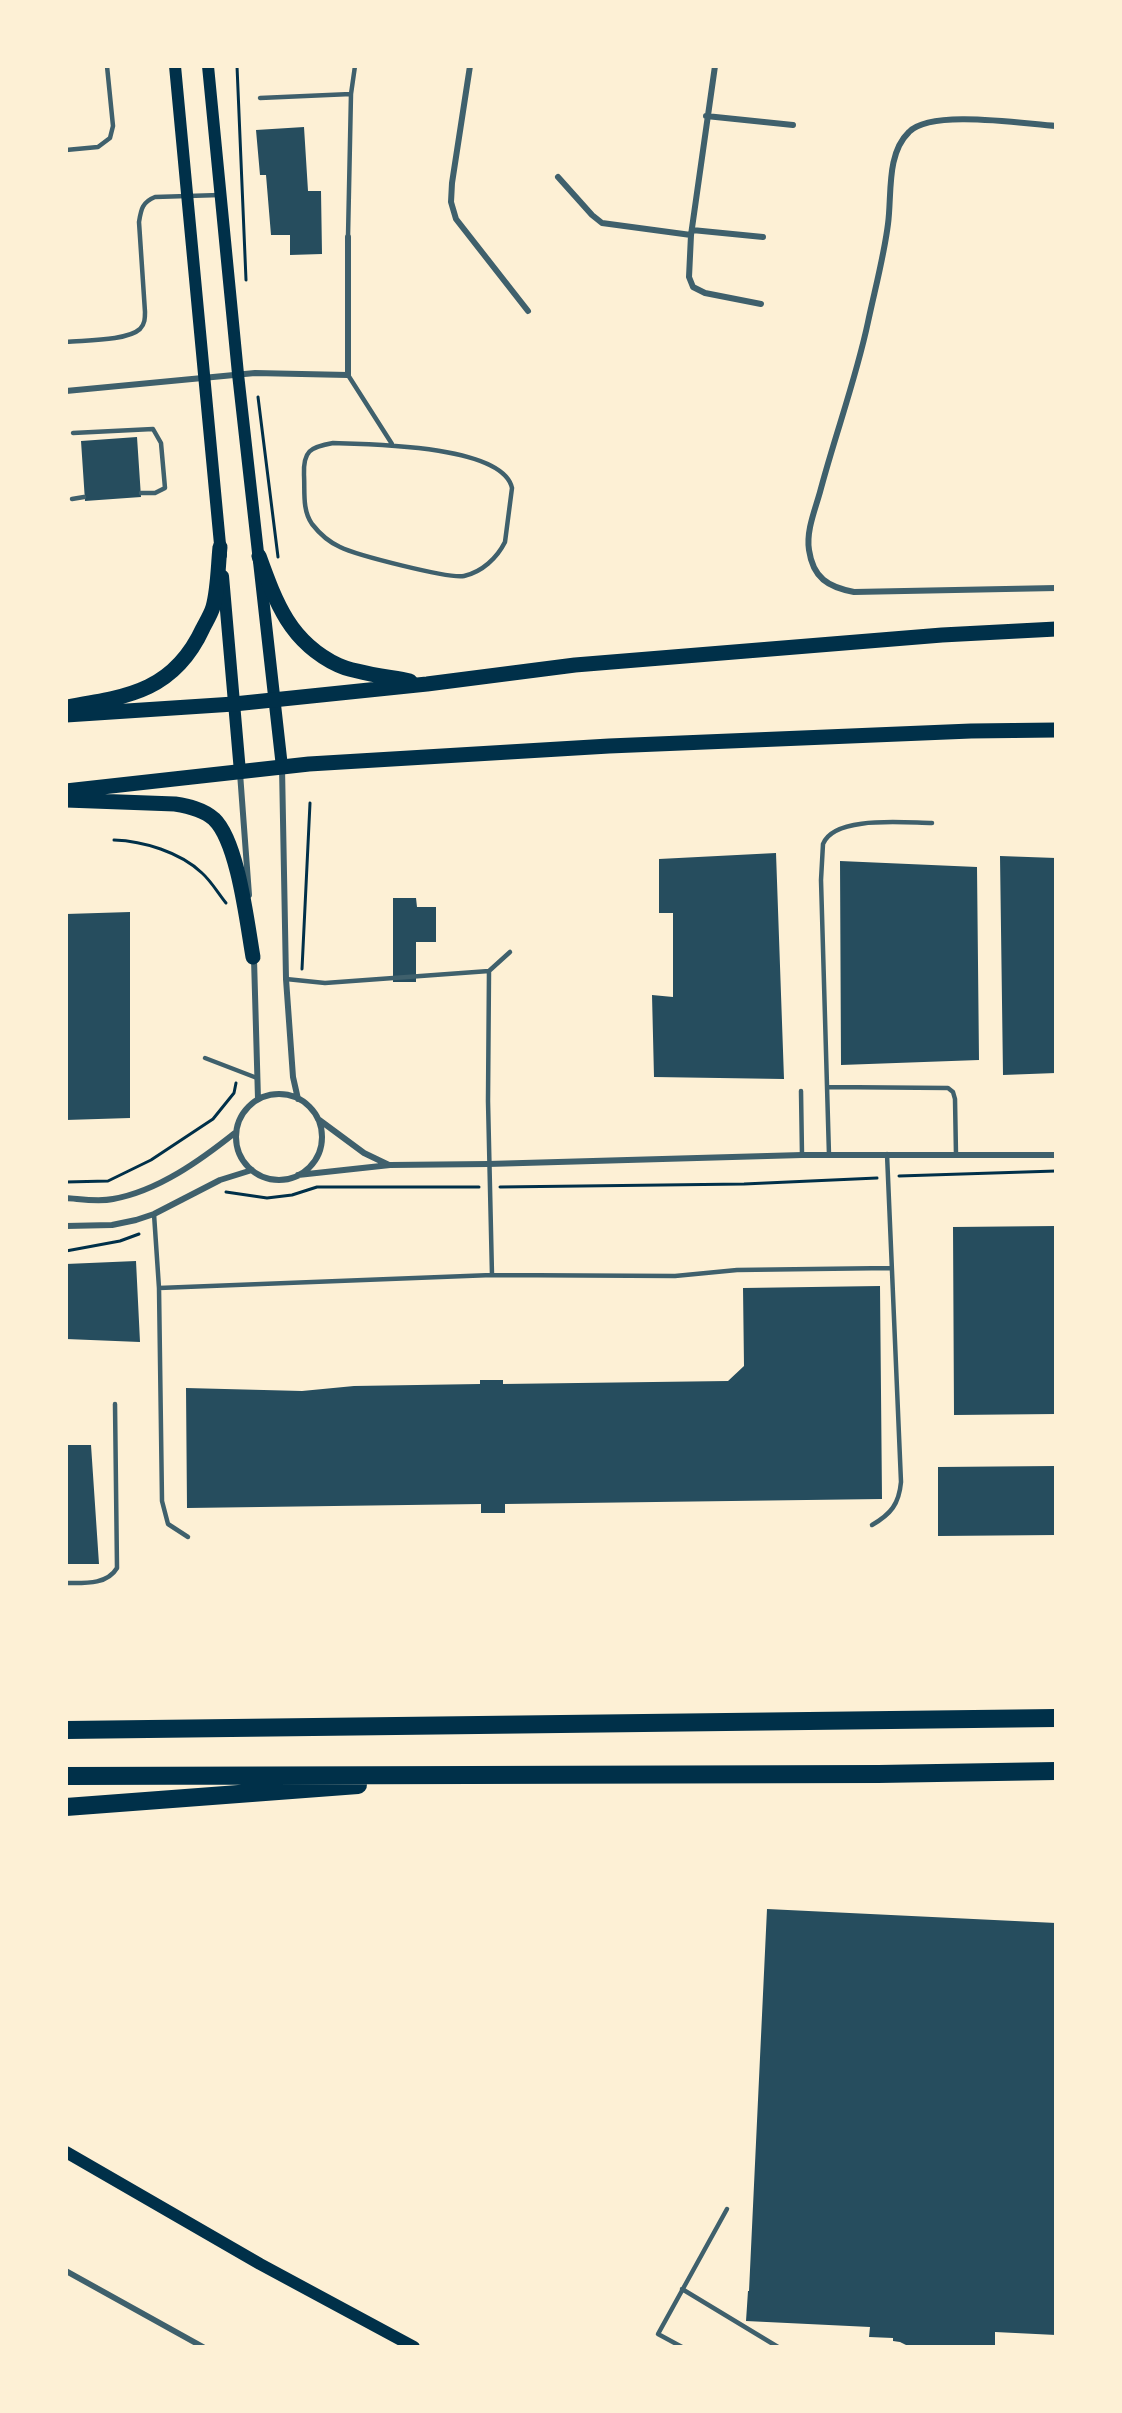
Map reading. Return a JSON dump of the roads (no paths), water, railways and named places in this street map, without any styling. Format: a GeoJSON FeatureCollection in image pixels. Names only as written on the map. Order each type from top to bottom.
{"type":"FeatureCollection","features":[{"type":"Feature","properties":{"kind":"highway"},"geometry":{"type":"LineString","coordinates":[[66,1730],[1056,1718]]}},
{"type":"Feature","properties":{"kind":"highway"},"geometry":{"type":"LineString","coordinates":[[66,1776],[479,1773],[878,1774],[1056,1771]]}},
{"type":"Feature","properties":{"kind":"highway"},"geometry":{"type":"LineString","coordinates":[[66,1807],[278,1792],[479,1773]]}},
{"type":"Feature","properties":{"kind":"main road"},"geometry":{"type":"LineString","coordinates":[[175,66],[240,772]]}},
{"type":"Feature","properties":{"kind":"main road"},"geometry":{"type":"LineString","coordinates":[[208,66],[238,374],[282,767]]}},
{"type":"Feature","properties":{"kind":"main road"},"geometry":{"type":"LineString","coordinates":[[66,707],[118,698],[137,692],[166,677],[186,660],[213,608],[220,547]]}},
{"type":"Feature","properties":{"kind":"main road"},"geometry":{"type":"LineString","coordinates":[[259,556],[271,589],[287,622],[304,643],[339,666],[427,684]]}},
{"type":"Feature","properties":{"kind":"main road"},"geometry":{"type":"LineString","coordinates":[[66,716],[234,704],[427,684],[575,665],[942,635],[1056,629]]}},
{"type":"Feature","properties":{"kind":"main road"},"geometry":{"type":"LineString","coordinates":[[66,791],[282,767],[609,746],[971,731],[1056,730]]}},
{"type":"Feature","properties":{"kind":"main road"},"geometry":{"type":"LineString","coordinates":[[66,800],[175,804],[190,806],[209,815],[216,821],[228,841],[241,887],[254,957]]}},
{"type":"Feature","properties":{"kind":"main road"},"geometry":{"type":"LineString","coordinates":[[66,2152],[260,2264],[414,2347]]}},
{"type":"Feature","properties":{"kind":"street"},"geometry":{"type":"LineString","coordinates":[[470,66],[451,202],[461,226],[528,311]]}},
{"type":"Feature","properties":{"kind":"street"},"geometry":{"type":"LineString","coordinates":[[715,66],[706,116],[689,277],[696,290],[761,304]]}},
{"type":"Feature","properties":{"kind":"street"},"geometry":{"type":"LineString","coordinates":[[706,116],[793,125]]}},
{"type":"Feature","properties":{"kind":"street"},"geometry":{"type":"LineString","coordinates":[[1056,126],[953,118],[919,126],[909,132],[898,149],[893,169],[888,224],[865,338],[825,474],[808,547],[812,565],[823,580],[836,588],[854,592],[1056,588]]}},
{"type":"Feature","properties":{"kind":"street"},"geometry":{"type":"LineString","coordinates":[[558,177],[602,223],[692,233],[763,237]]}},
{"type":"Feature","properties":{"kind":"street"},"geometry":{"type":"LineString","coordinates":[[66,391],[264,372],[348,375],[348,237]]}},
{"type":"Feature","properties":{"kind":"street"},"geometry":{"type":"LineString","coordinates":[[282,767],[286,979],[292,1077],[298,1099]]}},
{"type":"Feature","properties":{"kind":"street"},"geometry":{"type":"LineString","coordinates":[[240,772],[254,957],[258,1099]]}},
{"type":"Feature","properties":{"kind":"street"},"geometry":{"type":"LineString","coordinates":[[390,1165],[364,1153],[317,1118],[309,1107],[298,1099],[285,1095],[271,1095],[258,1099],[247,1107],[236,1132],[237,1146],[242,1159],[264,1178],[279,1180],[298,1175],[390,1165],[802,1155],[1056,1155]]}},
{"type":"Feature","properties":{"kind":"street"},"geometry":{"type":"LineString","coordinates":[[298,1175],[306,1170],[315,1159],[320,1146],[321,1131],[317,1118]]}},
{"type":"Feature","properties":{"kind":"street"},"geometry":{"type":"LineString","coordinates":[[66,1198],[111,1200],[148,1188],[187,1167],[236,1132]]}},
{"type":"Feature","properties":{"kind":"street"},"geometry":{"type":"LineString","coordinates":[[66,1226],[112,1225],[154,1214],[220,1180],[252,1170]]}},
{"type":"Feature","properties":{"kind":"street"},"geometry":{"type":"LineString","coordinates":[[66,2271],[203,2347]]}},
{"type":"Feature","properties":{"kind":"lane"},"geometry":{"type":"LineString","coordinates":[[66,150],[98,147],[110,138],[113,126],[107,66]]}},
{"type":"Feature","properties":{"kind":"lane"},"geometry":{"type":"LineString","coordinates":[[348,237],[351,94],[355,66]]}},
{"type":"Feature","properties":{"kind":"lane"},"geometry":{"type":"LineString","coordinates":[[260,98],[351,94]]}},
{"type":"Feature","properties":{"kind":"lane"},"geometry":{"type":"LineString","coordinates":[[66,342],[126,336],[142,327],[145,312],[139,222],[141,210],[146,202],[155,197],[222,195]]}},
{"type":"Feature","properties":{"kind":"lane"},"geometry":{"type":"LineString","coordinates":[[348,375],[392,444]]}},
{"type":"Feature","properties":{"kind":"lane"},"geometry":{"type":"LineString","coordinates":[[73,433],[153,429],[161,443],[165,488],[155,493],[141,493]]}},
{"type":"Feature","properties":{"kind":"lane"},"geometry":{"type":"LineString","coordinates":[[333,443],[392,444],[439,450],[492,465],[508,478],[512,488],[505,542],[489,564],[465,576],[454,577],[348,550],[328,540],[313,525],[306,509],[304,462],[307,453],[333,443]]}},
{"type":"Feature","properties":{"kind":"lane"},"geometry":{"type":"LineString","coordinates":[[72,499],[84,497]]}},
{"type":"Feature","properties":{"kind":"lane"},"geometry":{"type":"LineString","coordinates":[[829,1155],[821,880],[825,838],[834,832],[860,823],[932,823]]}},
{"type":"Feature","properties":{"kind":"lane"},"geometry":{"type":"LineString","coordinates":[[286,979],[325,983],[489,972],[510,952]]}},
{"type":"Feature","properties":{"kind":"lane"},"geometry":{"type":"LineString","coordinates":[[489,972],[488,1164],[492,1275]]}},
{"type":"Feature","properties":{"kind":"lane"},"geometry":{"type":"LineString","coordinates":[[205,1058],[257,1078]]}},
{"type":"Feature","properties":{"kind":"lane"},"geometry":{"type":"LineString","coordinates":[[827,1086],[948,1088],[953,1092],[955,1099],[956,1155]]}},
{"type":"Feature","properties":{"kind":"lane"},"geometry":{"type":"LineString","coordinates":[[801,1091],[802,1155]]}},
{"type":"Feature","properties":{"kind":"lane"},"geometry":{"type":"LineString","coordinates":[[872,1525],[891,1514],[896,1506],[902,1482],[887,1154]]}},
{"type":"Feature","properties":{"kind":"lane"},"geometry":{"type":"LineString","coordinates":[[154,1214],[159,1288],[162,1501],[168,1524],[188,1537]]}},
{"type":"Feature","properties":{"kind":"lane"},"geometry":{"type":"LineString","coordinates":[[159,1288],[492,1275],[675,1276],[747,1269],[891,1268]]}},
{"type":"Feature","properties":{"kind":"lane"},"geometry":{"type":"LineString","coordinates":[[66,1583],[105,1579],[113,1575],[117,1568],[115,1404]]}},
{"type":"Feature","properties":{"kind":"lane"},"geometry":{"type":"LineString","coordinates":[[682,2347],[658,2334],[727,2209]]}},
{"type":"Feature","properties":{"kind":"lane"},"geometry":{"type":"LineString","coordinates":[[682,2289],[778,2347]]}}]}
